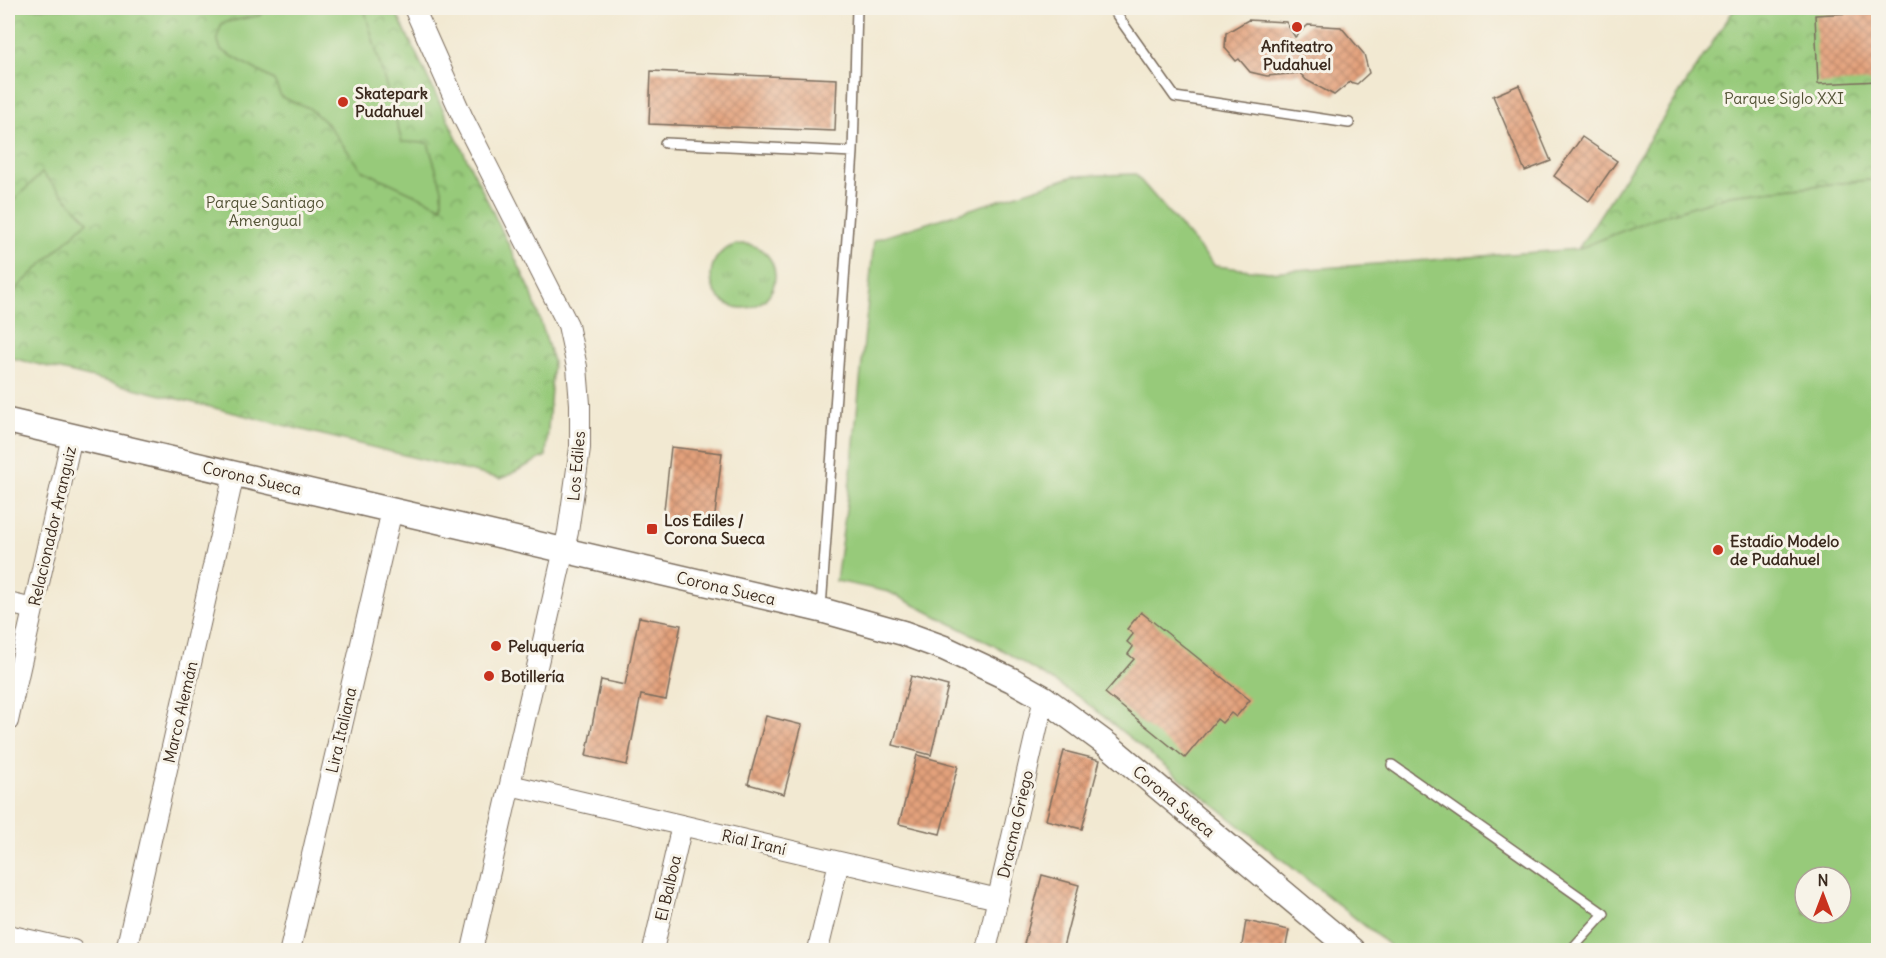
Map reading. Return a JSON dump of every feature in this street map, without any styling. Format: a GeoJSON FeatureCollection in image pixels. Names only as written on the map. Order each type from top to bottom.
{"type":"FeatureCollection","features":[{"type":"Feature","properties":{"kind":"street","name":"Los Ediles"},"geometry":{"type":"LineString","coordinates":[[414,8],[463,118],[568,325],[577,367],[580,448],[564,550],[472,951]]}},
{"type":"Feature","properties":{"kind":"street","name":"Corona Sueca"},"geometry":{"type":"LineString","coordinates":[[8,422],[820,610],[882,626],[944,648],[1012,680],[1044,699],[1109,746],[1352,951]]}},
{"type":"Feature","properties":{"kind":"street","name":"Relacionador Aranguiz"},"geometry":{"type":"LineString","coordinates":[[8,721],[72,436]]}},
{"type":"Feature","properties":{"kind":"street","name":"Marco Alemán"},"geometry":{"type":"LineString","coordinates":[[126,951],[234,474]]}},
{"type":"Feature","properties":{"kind":"street","name":"Lira Italiana"},"geometry":{"type":"LineString","coordinates":[[290,951],[392,510]]}},
{"type":"Feature","properties":{"kind":"street"},"geometry":{"type":"LineString","coordinates":[[8,603],[33,609]]}},
{"type":"Feature","properties":{"kind":"street","name":"Dracma Griego"},"geometry":{"type":"LineString","coordinates":[[987,951],[1044,699]]}},
{"type":"Feature","properties":{"kind":"street","name":"Rial Iraní"},"geometry":{"type":"LineString","coordinates":[[510,785],[998,898]]}},
{"type":"Feature","properties":{"kind":"street","name":"El Balboa"},"geometry":{"type":"LineString","coordinates":[[653,951],[682,825]]}},
{"type":"Feature","properties":{"kind":"street"},"geometry":{"type":"LineString","coordinates":[[818,951],[839,862]]}},
{"type":"Feature","properties":{"kind":"street"},"geometry":{"type":"LineString","coordinates":[[8,935],[73,951]]}},
{"type":"Feature","properties":{"kind":"lane"},"geometry":{"type":"LineString","coordinates":[[820,610],[853,152],[857,8]]}},
{"type":"Feature","properties":{"kind":"lane"},"geometry":{"type":"LineString","coordinates":[[1112,8],[1175,98],[1349,123]]}},
{"type":"Feature","properties":{"kind":"lane"},"geometry":{"type":"LineString","coordinates":[[1873,8],[1878,9]]}},
{"type":"Feature","properties":{"kind":"lane"},"geometry":{"type":"LineString","coordinates":[[665,143],[853,152]]}},
{"type":"Feature","properties":{"kind":"lane"},"geometry":{"type":"LineString","coordinates":[[1392,765],[1604,914],[1571,951]]}},
{"type":"Feature","properties":{"kind":"green space","name":"Parque Santiago Amengual"},"geometry":{"type":"Polygon","coordinates":[[[8,8],[394,8],[531,291],[553,361],[546,456],[501,479],[8,357],[8,8]]]}},
{"type":"Feature","properties":{"kind":"green space","name":"Skatepark Pudahuel"},"geometry":{"type":"Polygon","coordinates":[[[264,8],[364,8],[402,142],[428,143],[442,189],[442,207],[362,170],[328,125],[309,108],[281,97],[274,80],[221,50],[217,38],[222,23],[261,15],[264,8]]]}},
{"type":"Feature","properties":{"kind":"green space","name":"Parque Siglo XXI"},"geometry":{"type":"Polygon","coordinates":[[[1735,8],[1878,8],[1878,179],[1730,195],[1578,249],[1735,8]]]}},
{"type":"Feature","properties":{"kind":"green space"},"geometry":{"type":"Polygon","coordinates":[[[42,173],[88,221],[14,291],[8,284],[8,206],[42,173]]]}},
{"type":"Feature","properties":{"kind":"green space"},"geometry":{"type":"Polygon","coordinates":[[[1135,174],[1215,266],[1269,272],[1578,249],[1652,219],[1730,195],[1878,179],[1878,950],[1395,950],[1079,697],[999,648],[889,592],[836,581],[851,473],[874,240],[1074,176],[1135,174]]]}},
{"type":"Feature","properties":{"kind":"green space"},"geometry":{"type":"Polygon","coordinates":[[[743,244],[761,250],[769,258],[775,276],[769,294],[761,302],[743,308],[725,302],[717,294],[711,276],[717,258],[725,250],[743,244]]]}},
{"type":"Feature","properties":{"kind":"building"},"geometry":{"type":"Polygon","coordinates":[[[1868,12],[1878,16],[1878,81],[1818,84],[1815,15],[1868,12]]]}},
{"type":"Feature","properties":{"kind":"building"},"geometry":{"type":"Polygon","coordinates":[[[1248,20],[1286,22],[1295,37],[1308,25],[1341,27],[1364,54],[1369,73],[1357,84],[1350,82],[1334,95],[1306,80],[1300,73],[1267,76],[1250,72],[1225,48],[1226,33],[1248,20]]]}},
{"type":"Feature","properties":{"kind":"building"},"geometry":{"type":"Polygon","coordinates":[[[651,71],[837,79],[835,131],[649,124],[651,71]]]}},
{"type":"Feature","properties":{"kind":"building"},"geometry":{"type":"Polygon","coordinates":[[[1519,85],[1551,161],[1525,171],[1493,96],[1519,85]]]}},
{"type":"Feature","properties":{"kind":"building"},"geometry":{"type":"Polygon","coordinates":[[[1582,137],[1617,161],[1589,201],[1554,176],[1582,137]]]}},
{"type":"Feature","properties":{"kind":"building"},"geometry":{"type":"Polygon","coordinates":[[[671,447],[722,453],[714,524],[663,519],[671,447]]]}},
{"type":"Feature","properties":{"kind":"building"},"geometry":{"type":"Polygon","coordinates":[[[1141,612],[1250,700],[1236,717],[1231,713],[1222,723],[1217,719],[1185,758],[1105,693],[1134,659],[1128,654],[1133,647],[1127,642],[1133,634],[1127,629],[1141,612]]]}},
{"type":"Feature","properties":{"kind":"building"},"geometry":{"type":"Polygon","coordinates":[[[639,617],[681,625],[666,700],[641,695],[627,765],[586,756],[601,680],[625,685],[639,617]]]}},
{"type":"Feature","properties":{"kind":"building"},"geometry":{"type":"Polygon","coordinates":[[[911,676],[948,686],[931,755],[893,745],[911,676]]]}},
{"type":"Feature","properties":{"kind":"building"},"geometry":{"type":"Polygon","coordinates":[[[766,716],[802,725],[784,794],[748,784],[766,716]]]}},
{"type":"Feature","properties":{"kind":"building"},"geometry":{"type":"Polygon","coordinates":[[[1064,751],[1100,760],[1082,829],[1046,820],[1064,751]]]}},
{"type":"Feature","properties":{"kind":"building"},"geometry":{"type":"Polygon","coordinates":[[[917,755],[958,766],[940,834],[899,824],[917,755]]]}},
{"type":"Feature","properties":{"kind":"building"},"geometry":{"type":"Polygon","coordinates":[[[1042,875],[1079,885],[1062,951],[1049,951],[1024,944],[1042,875]]]}},
{"type":"Feature","properties":{"kind":"building"},"geometry":{"type":"Polygon","coordinates":[[[1246,921],[1289,930],[1285,951],[1241,951],[1246,921]]]}},
{"type":"Feature","properties":{"kind":"place","name":"Anfiteatro Pudahuel"},"geometry":{"type":"Point","coordinates":[1297,27]}},
{"type":"Feature","properties":{"kind":"place","name":"Skatepark Pudahuel"},"geometry":{"type":"Point","coordinates":[343,102]}},
{"type":"Feature","properties":{"kind":"place","name":"Los Ediles / Corona Sueca"},"geometry":{"type":"Point","coordinates":[652,529]}},
{"type":"Feature","properties":{"kind":"place","name":"Estadio Modelo de Pudahuel"},"geometry":{"type":"Point","coordinates":[1718,550]}},
{"type":"Feature","properties":{"kind":"place","name":"Peluquería"},"geometry":{"type":"Point","coordinates":[496,646]}},
{"type":"Feature","properties":{"kind":"place","name":"Botillería"},"geometry":{"type":"Point","coordinates":[489,676]}}]}
